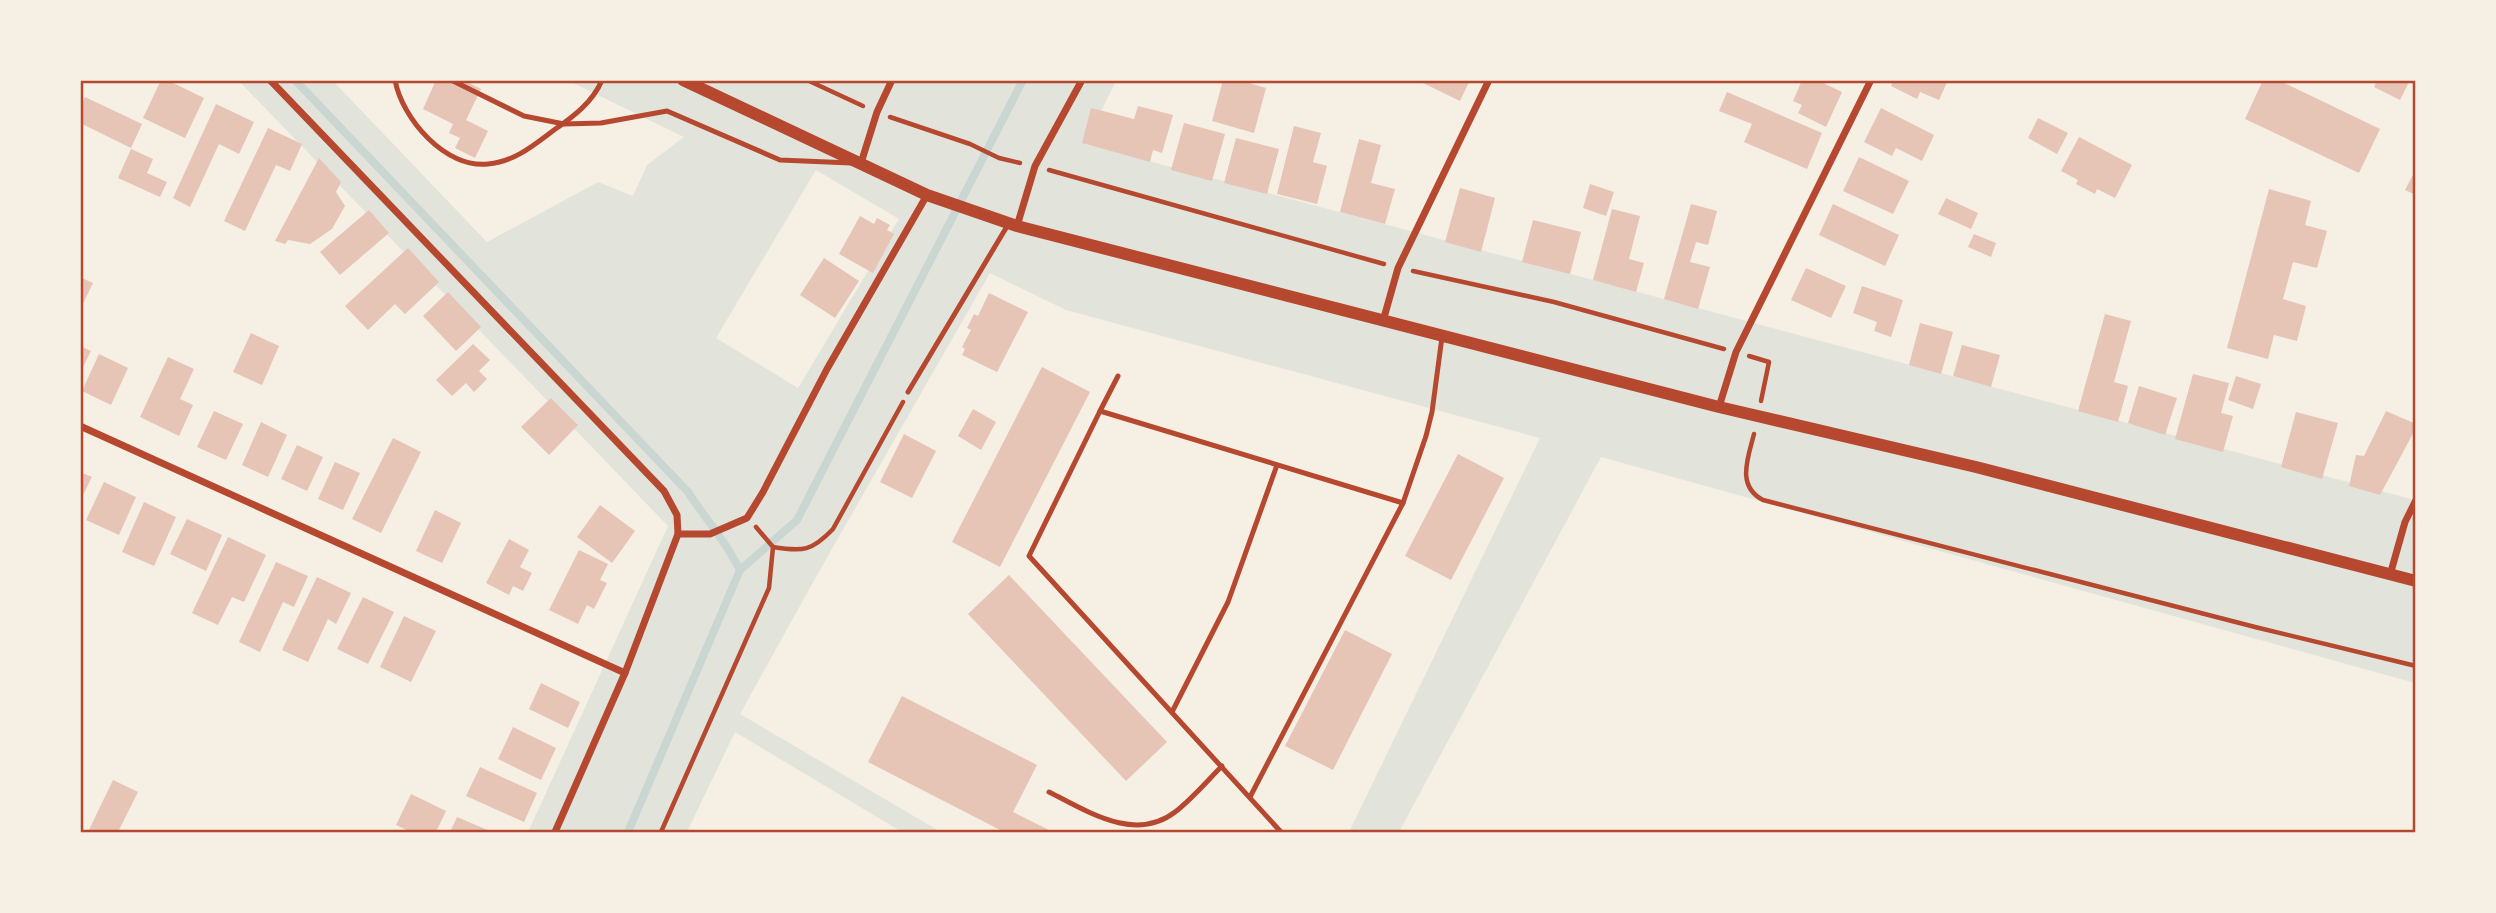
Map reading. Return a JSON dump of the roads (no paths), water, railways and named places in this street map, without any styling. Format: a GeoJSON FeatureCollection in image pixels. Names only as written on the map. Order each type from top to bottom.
{"type":"FeatureCollection","features":[{"type":"Feature","properties":{"kind":"street"},"geometry":{"type":"LineString","coordinates":[[270,80],[664,491],[677,515],[678,534],[625,673],[555,832]]}},
{"type":"Feature","properties":{"kind":"street"},"geometry":{"type":"LineString","coordinates":[[683,80],[934,197],[1013,225],[1442,337],[1719,407],[1976,467],[2416,581]]}},
{"type":"Feature","properties":{"kind":"street"},"geometry":{"type":"LineString","coordinates":[[1013,225],[1035,166],[1082,80]]}},
{"type":"Feature","properties":{"kind":"street"},"geometry":{"type":"LineString","coordinates":[[1383,322],[1398,268],[1489,80]]}},
{"type":"Feature","properties":{"kind":"street"},"geometry":{"type":"LineString","coordinates":[[1719,407],[1737,352],[1871,80]]}},
{"type":"Feature","properties":{"kind":"street"},"geometry":{"type":"LineString","coordinates":[[861,163],[877,112],[892,81]]}},
{"type":"Feature","properties":{"kind":"street"},"geometry":{"type":"LineString","coordinates":[[678,534],[710,534],[747,518],[827,369],[934,197]]}},
{"type":"Feature","properties":{"kind":"street"},"geometry":{"type":"LineString","coordinates":[[80,426],[625,673]]}},
{"type":"Feature","properties":{"kind":"street"},"geometry":{"type":"LineString","coordinates":[[2390,575],[2405,522],[2416,500]]}},
{"type":"Feature","properties":{"kind":"lane"},"geometry":{"type":"LineString","coordinates":[[395,80],[398,97],[427,137],[461,161],[489,164],[521,155],[564,124],[591,101],[602,80]]}},
{"type":"Feature","properties":{"kind":"lane"},"geometry":{"type":"LineString","coordinates":[[451,80],[524,116],[564,124],[601,123],[667,111],[780,160],[861,163]]}},
{"type":"Feature","properties":{"kind":"lane"},"geometry":{"type":"LineString","coordinates":[[908,392],[1013,225]]}},
{"type":"Feature","properties":{"kind":"lane"},"geometry":{"type":"LineString","coordinates":[[1250,797],[1403,503],[1432,412],[1442,337]]}},
{"type":"Feature","properties":{"kind":"lane"},"geometry":{"type":"LineString","coordinates":[[1118,376],[1029,556],[1281,832]]}},
{"type":"Feature","properties":{"kind":"lane"},"geometry":{"type":"LineString","coordinates":[[1100,411],[1403,503]]}},
{"type":"Feature","properties":{"kind":"lane"},"geometry":{"type":"LineString","coordinates":[[1172,712],[1228,602],[1277,465]]}},
{"type":"Feature","properties":{"kind":"lane"},"geometry":{"type":"LineString","coordinates":[[1049,792],[1109,821],[1147,824],[1175,812],[1222,766]]}},
{"type":"Feature","properties":{"kind":"waterway"},"geometry":{"type":"LineString","coordinates":[[295,80],[688,492],[740,570]]}},
{"type":"Feature","properties":{"kind":"waterway"},"geometry":{"type":"LineString","coordinates":[[628,832],[740,570],[797,520],[1023,80]]}}]}
